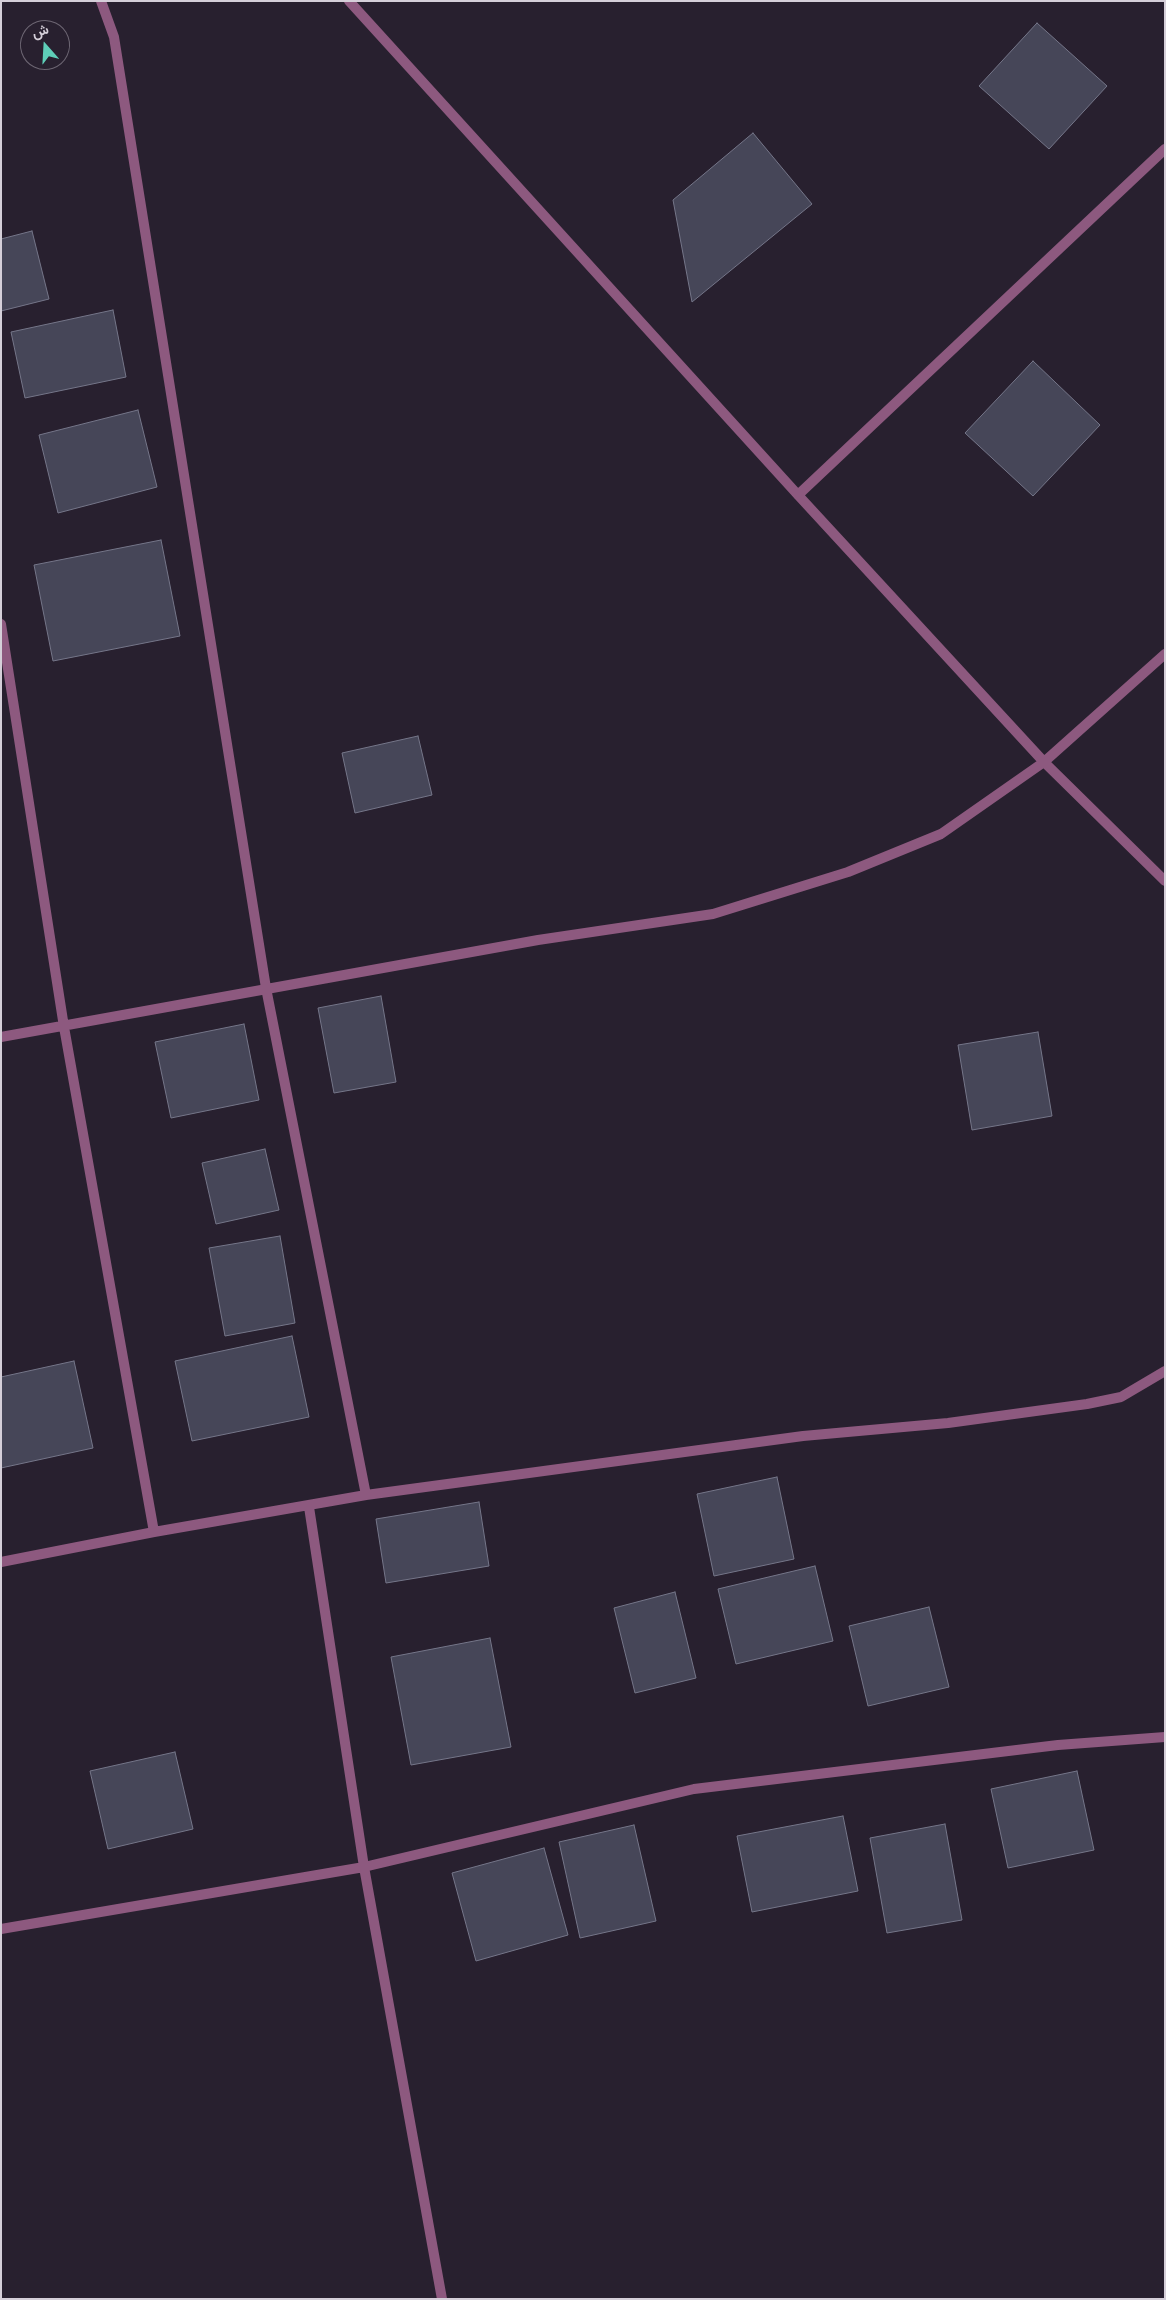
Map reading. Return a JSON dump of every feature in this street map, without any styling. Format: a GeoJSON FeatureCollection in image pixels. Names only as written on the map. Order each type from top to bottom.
{"type":"FeatureCollection","features":[{"type":"Feature","properties":{"kind":"street"},"geometry":{"type":"LineString","coordinates":[[101,1],[114,36],[266,988],[366,1496]]}},
{"type":"Feature","properties":{"kind":"street"},"geometry":{"type":"LineString","coordinates":[[349,1],[798,495],[1044,762],[1165,882]]}},
{"type":"Feature","properties":{"kind":"street"},"geometry":{"type":"LineString","coordinates":[[798,495],[1165,148]]}},
{"type":"Feature","properties":{"kind":"street"},"geometry":{"type":"LineString","coordinates":[[1,624],[64,1027],[154,1532]]}},
{"type":"Feature","properties":{"kind":"street"},"geometry":{"type":"LineString","coordinates":[[1,1037],[538,940],[713,914],[848,872],[941,834],[1044,762],[1165,654]]}},
{"type":"Feature","properties":{"kind":"street"},"geometry":{"type":"LineString","coordinates":[[1,1562],[154,1532],[366,1496],[803,1436],[948,1423],[1087,1404],[1121,1397],[1165,1371]]}},
{"type":"Feature","properties":{"kind":"street"},"geometry":{"type":"LineString","coordinates":[[309,1507],[364,1867],[442,2299]]}},
{"type":"Feature","properties":{"kind":"street"},"geometry":{"type":"LineString","coordinates":[[1,1929],[364,1867],[694,1789],[1058,1745],[1165,1737]]}},
{"type":"Feature","properties":{"kind":"building"},"geometry":{"type":"Polygon","coordinates":[[[1037,23],[1107,86],[1049,149],[979,86],[1037,23]]]}},
{"type":"Feature","properties":{"kind":"building"},"geometry":{"type":"Polygon","coordinates":[[[753,133],[812,204],[692,302],[673,200],[753,133]]]}},
{"type":"Feature","properties":{"kind":"building"},"geometry":{"type":"Polygon","coordinates":[[[32,231],[49,299],[1,311],[1,239],[32,231]]]}},
{"type":"Feature","properties":{"kind":"building"},"geometry":{"type":"Polygon","coordinates":[[[113,310],[126,377],[25,398],[11,332],[113,310]]]}},
{"type":"Feature","properties":{"kind":"building"},"geometry":{"type":"Polygon","coordinates":[[[1033,361],[1100,425],[1033,496],[965,433],[1033,361]]]}},
{"type":"Feature","properties":{"kind":"building"},"geometry":{"type":"Polygon","coordinates":[[[138,410],[157,487],[58,513],[39,435],[138,410]]]}},
{"type":"Feature","properties":{"kind":"building"},"geometry":{"type":"Polygon","coordinates":[[[161,540],[180,636],[53,661],[34,565],[161,540]]]}},
{"type":"Feature","properties":{"kind":"building"},"geometry":{"type":"Polygon","coordinates":[[[418,736],[432,795],[355,813],[342,753],[418,736]]]}},
{"type":"Feature","properties":{"kind":"building"},"geometry":{"type":"Polygon","coordinates":[[[381,996],[396,1082],[334,1093],[318,1008],[381,996]]]}},
{"type":"Feature","properties":{"kind":"building"},"geometry":{"type":"Polygon","coordinates":[[[244,1024],[259,1100],[171,1118],[155,1042],[244,1024]]]}},
{"type":"Feature","properties":{"kind":"building"},"geometry":{"type":"Polygon","coordinates":[[[1038,1032],[1052,1116],[972,1130],[958,1045],[1038,1032]]]}},
{"type":"Feature","properties":{"kind":"building"},"geometry":{"type":"Polygon","coordinates":[[[265,1149],[279,1210],[216,1224],[202,1163],[265,1149]]]}},
{"type":"Feature","properties":{"kind":"building"},"geometry":{"type":"Polygon","coordinates":[[[280,1236],[295,1323],[225,1336],[209,1248],[280,1236]]]}},
{"type":"Feature","properties":{"kind":"building"},"geometry":{"type":"Polygon","coordinates":[[[292,1336],[309,1417],[192,1441],[175,1361],[292,1336]]]}},
{"type":"Feature","properties":{"kind":"building"},"geometry":{"type":"Polygon","coordinates":[[[74,1361],[93,1448],[1,1468],[1,1377],[74,1361]]]}},
{"type":"Feature","properties":{"kind":"building"},"geometry":{"type":"Polygon","coordinates":[[[777,1477],[794,1559],[714,1576],[697,1494],[777,1477]]]}},
{"type":"Feature","properties":{"kind":"building"},"geometry":{"type":"Polygon","coordinates":[[[479,1502],[489,1566],[386,1583],[376,1519],[479,1502]]]}},
{"type":"Feature","properties":{"kind":"building"},"geometry":{"type":"Polygon","coordinates":[[[815,1566],[833,1641],[736,1664],[718,1589],[815,1566]]]}},
{"type":"Feature","properties":{"kind":"building"},"geometry":{"type":"Polygon","coordinates":[[[675,1592],[696,1678],[635,1693],[614,1608],[675,1592]]]}},
{"type":"Feature","properties":{"kind":"building"},"geometry":{"type":"Polygon","coordinates":[[[929,1607],[949,1687],[868,1706],[849,1626],[929,1607]]]}},
{"type":"Feature","properties":{"kind":"building"},"geometry":{"type":"Polygon","coordinates":[[[490,1638],[511,1747],[411,1765],[391,1657],[490,1638]]]}},
{"type":"Feature","properties":{"kind":"building"},"geometry":{"type":"Polygon","coordinates":[[[175,1752],[193,1829],[108,1849],[90,1771],[175,1752]]]}},
{"type":"Feature","properties":{"kind":"building"},"geometry":{"type":"Polygon","coordinates":[[[1077,1771],[1094,1850],[1008,1868],[991,1789],[1077,1771]]]}},
{"type":"Feature","properties":{"kind":"building"},"geometry":{"type":"Polygon","coordinates":[[[843,1816],[858,1891],[752,1912],[737,1836],[843,1816]]]}},
{"type":"Feature","properties":{"kind":"building"},"geometry":{"type":"Polygon","coordinates":[[[945,1824],[962,1920],[887,1933],[870,1838],[945,1824]]]}},
{"type":"Feature","properties":{"kind":"building"},"geometry":{"type":"Polygon","coordinates":[[[634,1825],[656,1921],[580,1938],[559,1842],[634,1825]]]}},
{"type":"Feature","properties":{"kind":"building"},"geometry":{"type":"Polygon","coordinates":[[[544,1848],[568,1935],[476,1961],[452,1873],[544,1848]]]}}]}
